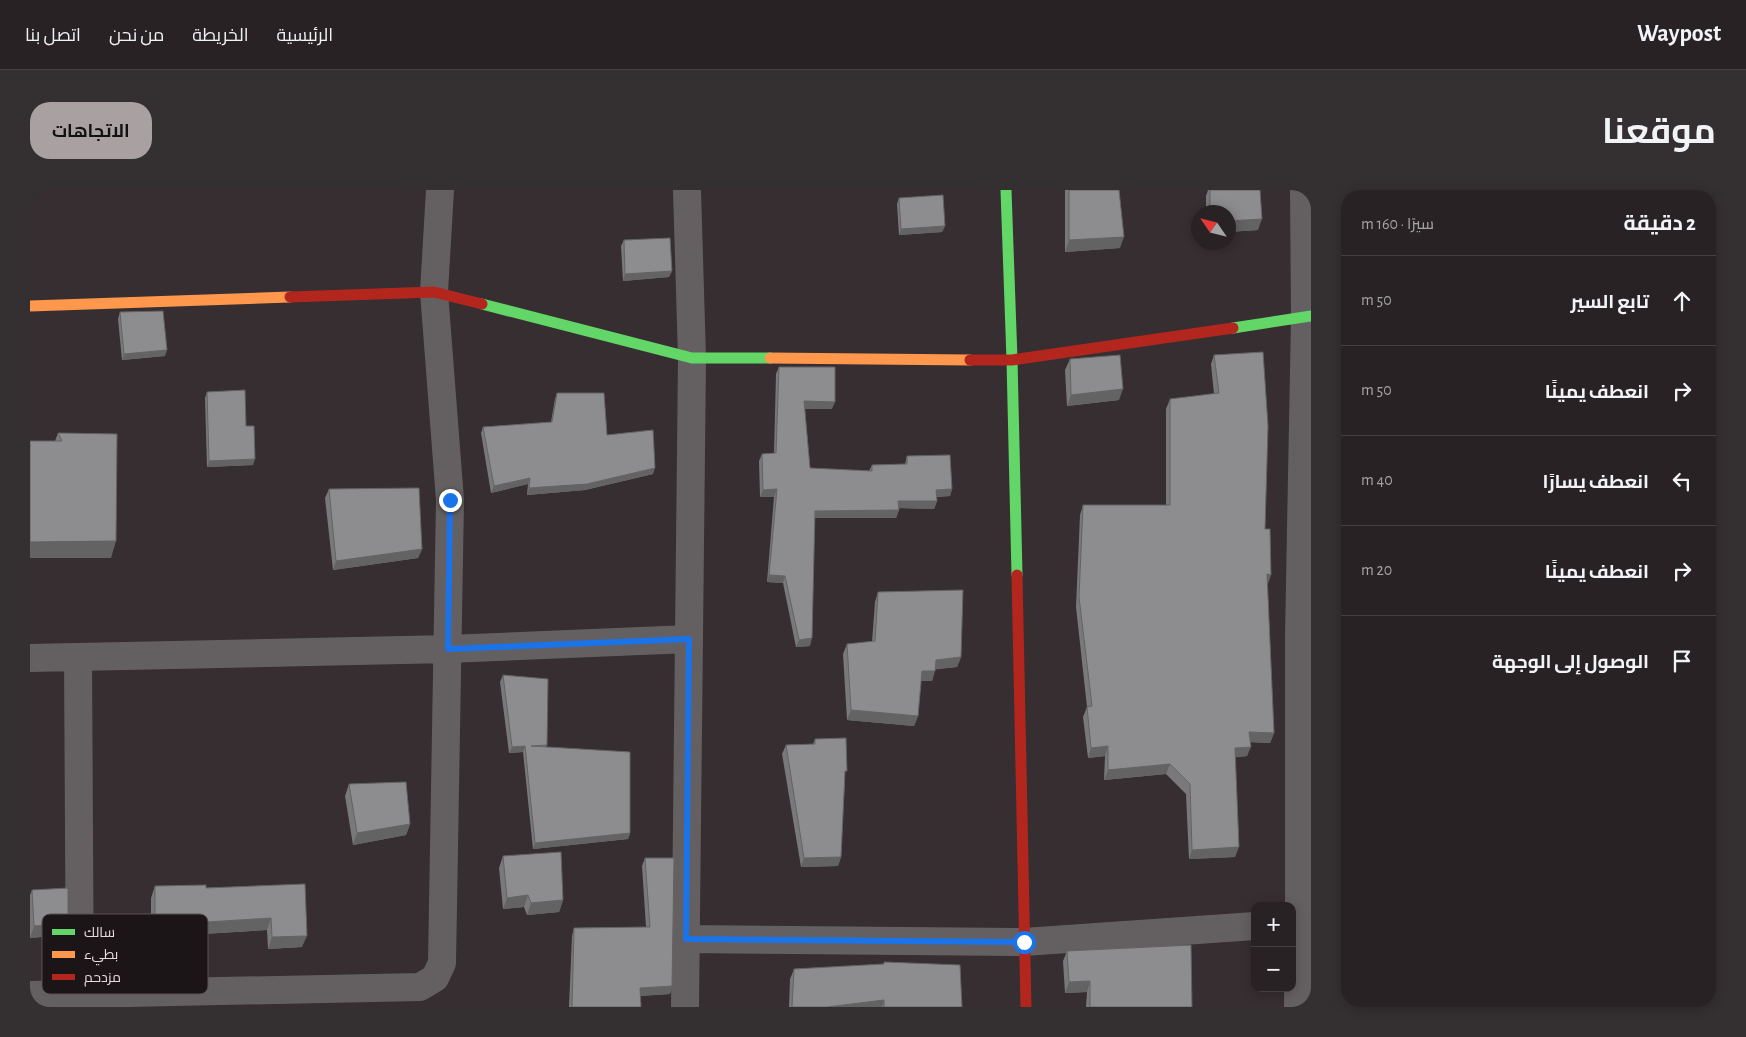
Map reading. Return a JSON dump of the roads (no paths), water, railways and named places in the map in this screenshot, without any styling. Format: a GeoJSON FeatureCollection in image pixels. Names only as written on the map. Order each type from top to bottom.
{"type":"FeatureCollection","features":[{"type":"Feature","properties":{"kind":"street"},"geometry":{"type":"LineString","coordinates":[[30,995],[80,1001],[420,987],[435,978],[442,962],[450,500],[434,292],[440,190]]}},
{"type":"Feature","properties":{"kind":"street"},"geometry":{"type":"LineString","coordinates":[[685,1007],[692,358],[687,190]]}},
{"type":"Feature","properties":{"kind":"street"},"geometry":{"type":"LineString","coordinates":[[1006,190],[1012,360],[1026,1007]]}},
{"type":"Feature","properties":{"kind":"street"},"geometry":{"type":"LineString","coordinates":[[1298,1007],[1296,923],[1305,637],[1308,316],[1304,190]]}},
{"type":"Feature","properties":{"kind":"street"},"geometry":{"type":"LineString","coordinates":[[30,306],[434,292],[692,358],[1012,360],[1278,322],[1308,316]]}},
{"type":"Feature","properties":{"kind":"street"},"geometry":{"type":"LineString","coordinates":[[30,658],[448,649],[689,639]]}},
{"type":"Feature","properties":{"kind":"street"},"geometry":{"type":"LineString","coordinates":[[78,657],[79,914]]}},
{"type":"Feature","properties":{"kind":"street"},"geometry":{"type":"LineString","coordinates":[[686,939],[1024,942],[1251,926]]}}]}
